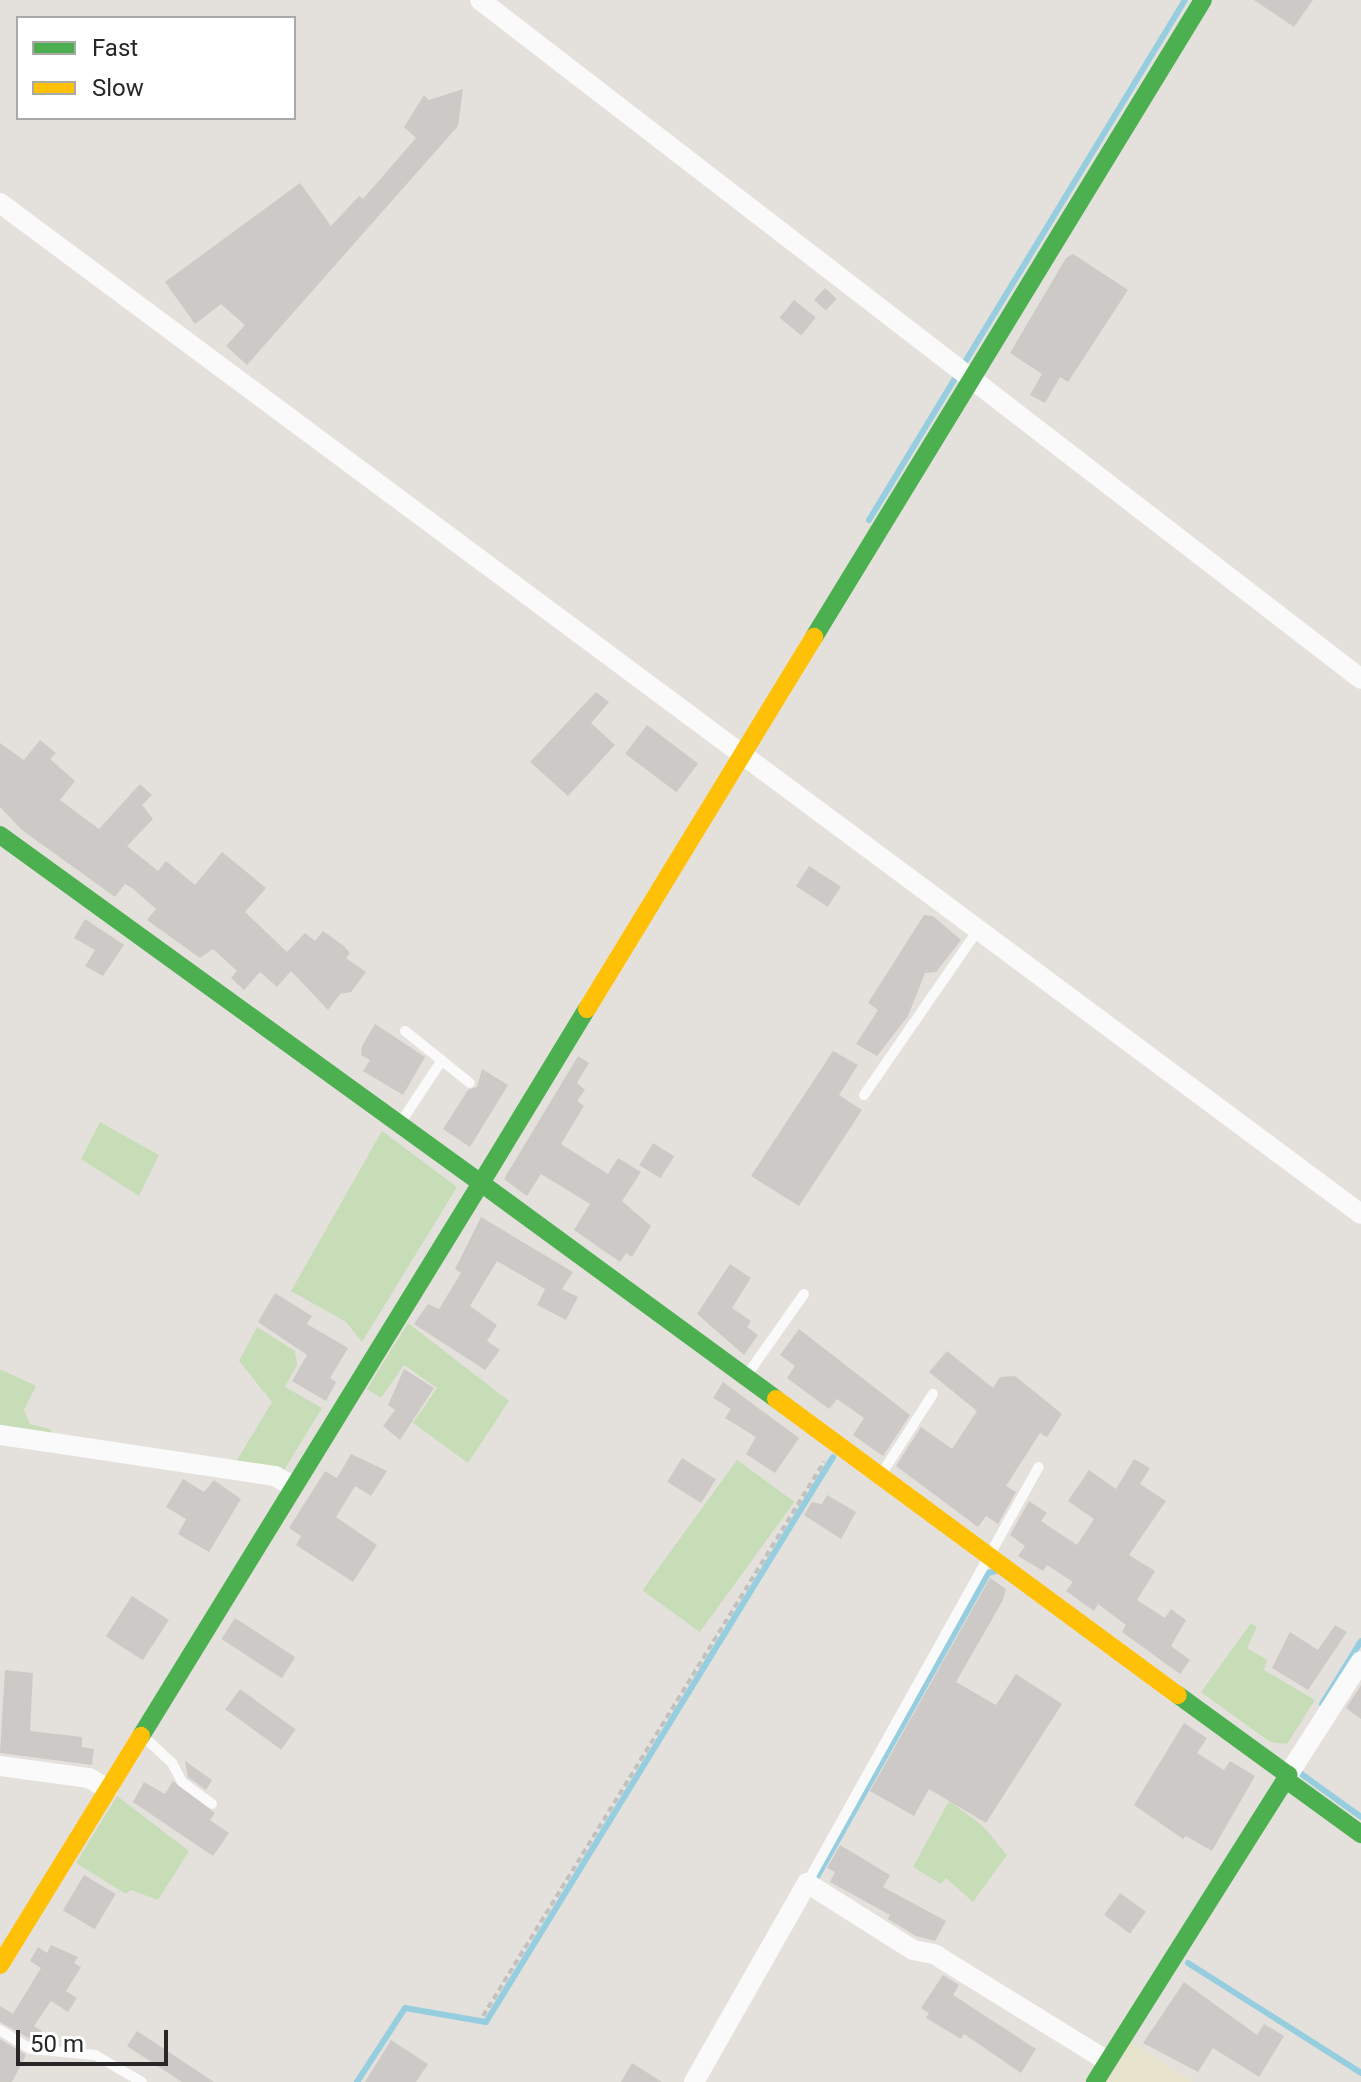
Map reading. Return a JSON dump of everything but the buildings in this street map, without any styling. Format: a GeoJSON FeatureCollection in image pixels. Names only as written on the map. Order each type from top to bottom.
{"type":"FeatureCollection","features":[{"type":"Feature","properties":{"kind":"street"},"geometry":{"type":"LineString","coordinates":[[480,0],[1361,679]]}},
{"type":"Feature","properties":{"kind":"street"},"geometry":{"type":"LineString","coordinates":[[0,1965],[101,1785],[146,1738],[287,1483],[963,373],[1203,0]]}},
{"type":"Feature","properties":{"kind":"street"},"geometry":{"type":"LineString","coordinates":[[0,203],[1361,1214]]}},
{"type":"Feature","properties":{"kind":"street"},"geometry":{"type":"LineString","coordinates":[[0,835],[404,1118],[475,1178],[749,1372],[835,1443],[884,1469],[994,1549],[1286,1771],[1361,1834]]}},
{"type":"Feature","properties":{"kind":"street"},"geometry":{"type":"LineString","coordinates":[[0,1435],[287,1483]]}},
{"type":"Feature","properties":{"kind":"street"},"geometry":{"type":"LineString","coordinates":[[1095,2082],[1102,2058],[1286,1771],[1361,1661]]}},
{"type":"Feature","properties":{"kind":"street"},"geometry":{"type":"LineString","coordinates":[[0,1766],[101,1785]]}},
{"type":"Feature","properties":{"kind":"street"},"geometry":{"type":"LineString","coordinates":[[694,2082],[810,1885],[913,1950],[934,1954],[1102,2058]]}},
{"type":"Feature","properties":{"kind":"lane"},"geometry":{"type":"LineString","coordinates":[[864,1095],[978,930]]}},
{"type":"Feature","properties":{"kind":"lane"},"geometry":{"type":"LineString","coordinates":[[405,1031],[470,1083]]}},
{"type":"Feature","properties":{"kind":"lane"},"geometry":{"type":"LineString","coordinates":[[404,1118],[442,1060]]}},
{"type":"Feature","properties":{"kind":"lane"},"geometry":{"type":"LineString","coordinates":[[749,1372],[804,1294]]}},
{"type":"Feature","properties":{"kind":"lane"},"geometry":{"type":"LineString","coordinates":[[884,1469],[933,1394]]}},
{"type":"Feature","properties":{"kind":"lane"},"geometry":{"type":"LineString","coordinates":[[810,1885],[1039,1467]]}},
{"type":"Feature","properties":{"kind":"lane"},"geometry":{"type":"LineString","coordinates":[[146,1738],[182,1782],[212,1804]]}},
{"type":"Feature","properties":{"kind":"lane"},"geometry":{"type":"LineString","coordinates":[[0,2030],[31,2049],[95,2055],[142,2082]]}},
{"type":"Feature","properties":{"kind":"path"},"geometry":{"type":"LineString","coordinates":[[483,2016],[835,1443]]}},
{"type":"Feature","properties":{"kind":"green space"},"geometry":{"type":"Polygon","coordinates":[[[100,1122],[159,1155],[139,1196],[81,1159],[100,1122]]]}},
{"type":"Feature","properties":{"kind":"green space"},"geometry":{"type":"Polygon","coordinates":[[[382,1131],[457,1187],[362,1342],[346,1322],[291,1291],[382,1131]]]}},
{"type":"Feature","properties":{"kind":"green space"},"geometry":{"type":"Polygon","coordinates":[[[408,1323],[509,1401],[468,1463],[413,1423],[437,1388],[404,1365],[381,1398],[367,1389],[408,1323]]]}},
{"type":"Feature","properties":{"kind":"green space"},"geometry":{"type":"Polygon","coordinates":[[[257,1327],[295,1351],[297,1365],[285,1387],[322,1408],[283,1472],[234,1465],[272,1402],[239,1361],[257,1327]]]}},
{"type":"Feature","properties":{"kind":"green space"},"geometry":{"type":"Polygon","coordinates":[[[0,1369],[36,1386],[24,1410],[30,1424],[50,1429],[53,1435],[0,1427],[0,1369]]]}},
{"type":"Feature","properties":{"kind":"green space"},"geometry":{"type":"Polygon","coordinates":[[[737,1460],[794,1502],[700,1632],[642,1590],[737,1460]]]}},
{"type":"Feature","properties":{"kind":"green space"},"geometry":{"type":"Polygon","coordinates":[[[1251,1623],[1257,1627],[1247,1648],[1267,1660],[1264,1670],[1315,1700],[1287,1744],[1270,1742],[1201,1692],[1251,1623]]]}},
{"type":"Feature","properties":{"kind":"green space"},"geometry":{"type":"Polygon","coordinates":[[[117,1796],[189,1851],[158,1900],[131,1890],[126,1894],[76,1863],[117,1796]]]}},
{"type":"Feature","properties":{"kind":"green space"},"geometry":{"type":"Polygon","coordinates":[[[949,1801],[983,1826],[1007,1855],[973,1902],[946,1878],[941,1884],[913,1867],[949,1801]]]}},
{"type":"Feature","properties":{"kind":"sand"},"geometry":{"type":"Polygon","coordinates":[[[1130,2041],[1193,2082],[1103,2082],[1130,2041]]]}},
{"type":"Feature","properties":{"kind":"waterway"},"geometry":{"type":"LineString","coordinates":[[869,520],[1185,0]]}},
{"type":"Feature","properties":{"kind":"waterway"},"geometry":{"type":"LineString","coordinates":[[357,2082],[405,2008],[486,2022],[833,1457]]}},
{"type":"Feature","properties":{"kind":"waterway"},"geometry":{"type":"LineString","coordinates":[[813,1884],[988,1573],[996,1571]]}},
{"type":"Feature","properties":{"kind":"waterway"},"geometry":{"type":"LineString","coordinates":[[1322,1704],[1361,1641]]}},
{"type":"Feature","properties":{"kind":"waterway"},"geometry":{"type":"LineString","coordinates":[[1296,1770],[1361,1817]]}},
{"type":"Feature","properties":{"kind":"waterway"},"geometry":{"type":"LineString","coordinates":[[1188,1963],[1361,2073]]}},
{"type":"Feature","properties":{"kind":"traffic: fast"},"geometry":{"type":"LineString","coordinates":[[814,637],[1203,0]]}},
{"type":"Feature","properties":{"kind":"traffic: fast"},"geometry":{"type":"LineString","coordinates":[[0,835],[481,1183],[587,1009]]}},
{"type":"Feature","properties":{"kind":"traffic: fast"},"geometry":{"type":"LineString","coordinates":[[141,1736],[481,1183],[776,1399]]}},
{"type":"Feature","properties":{"kind":"traffic: fast"},"geometry":{"type":"LineString","coordinates":[[1095,2082],[1288,1775],[1178,1695]]}},
{"type":"Feature","properties":{"kind":"traffic: fast"},"geometry":{"type":"LineString","coordinates":[[1285,1779],[1361,1834]]}},
{"type":"Feature","properties":{"kind":"traffic: slow"},"geometry":{"type":"LineString","coordinates":[[587,1009],[814,637]]}},
{"type":"Feature","properties":{"kind":"traffic: slow"},"geometry":{"type":"LineString","coordinates":[[776,1399],[1178,1695]]}},
{"type":"Feature","properties":{"kind":"traffic: slow"},"geometry":{"type":"LineString","coordinates":[[0,1965],[141,1736]]}}]}
